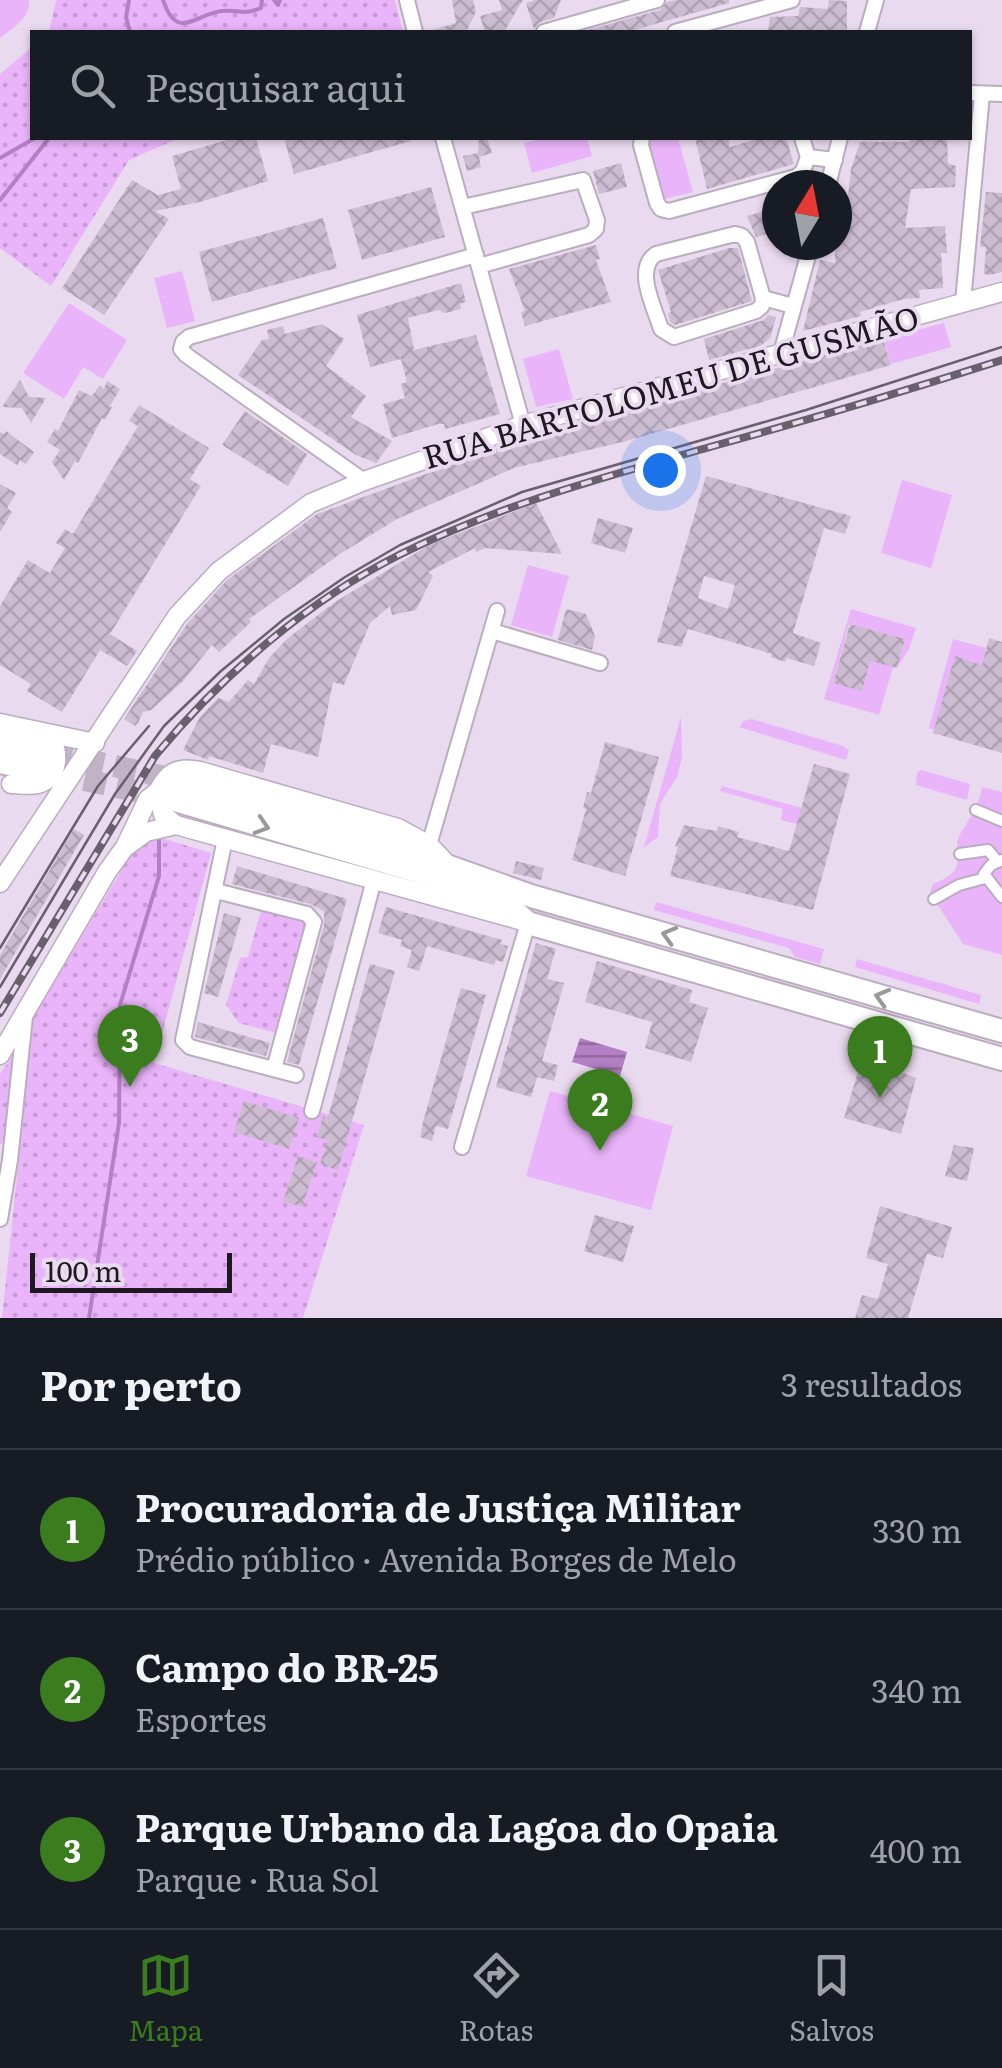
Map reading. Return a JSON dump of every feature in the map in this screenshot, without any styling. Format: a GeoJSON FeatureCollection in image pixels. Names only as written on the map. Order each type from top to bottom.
{"type":"FeatureCollection","features":[{"type":"Feature","properties":{"kind":"main road"},"geometry":{"type":"LineString","coordinates":[[0,740],[46,751]]}},
{"type":"Feature","properties":{"kind":"main road"},"geometry":{"type":"LineString","coordinates":[[0,762],[46,751]]}},
{"type":"Feature","properties":{"kind":"main road"},"geometry":{"type":"LineString","coordinates":[[159,794],[351,832],[532,896],[1002,1032]]}},
{"type":"Feature","properties":{"kind":"main road"},"geometry":{"type":"LineString","coordinates":[[159,794],[451,882],[507,905],[528,922],[1000,1060]]}},
{"type":"Feature","properties":{"kind":"main road"},"geometry":{"type":"LineString","coordinates":[[671,964],[720,966],[728,959],[724,951]]}},
{"type":"Feature","properties":{"kind":"main road"},"geometry":{"type":"LineString","coordinates":[[740,984],[741,976],[751,969],[800,973]]}},
{"type":"Feature","properties":{"kind":"street"},"geometry":{"type":"LineString","coordinates":[[408,0],[415,30]]}},
{"type":"Feature","properties":{"kind":"street"},"geometry":{"type":"LineString","coordinates":[[551,30],[658,0]]}},
{"type":"Feature","properties":{"kind":"street"},"geometry":{"type":"LineString","coordinates":[[682,30],[792,0]]}},
{"type":"Feature","properties":{"kind":"street"},"geometry":{"type":"LineString","coordinates":[[868,30],[876,0]]}},
{"type":"Feature","properties":{"kind":"street"},"geometry":{"type":"LineString","coordinates":[[963,302],[976,93],[1002,94]]}},
{"type":"Feature","properties":{"kind":"street"},"geometry":{"type":"LineString","coordinates":[[444,140],[523,425]]}},
{"type":"Feature","properties":{"kind":"street"},"geometry":{"type":"LineString","coordinates":[[641,140],[657,204],[669,210],[796,177],[808,157],[803,140]]}},
{"type":"Feature","properties":{"kind":"street"},"geometry":{"type":"LineString","coordinates":[[832,170],[840,140]]}},
{"type":"Feature","properties":{"kind":"street"},"geometry":{"type":"LineString","coordinates":[[808,157],[835,160]]}},
{"type":"Feature","properties":{"kind":"street"},"geometry":{"type":"LineString","coordinates":[[364,481],[186,355],[183,342],[188,337],[478,260],[589,235],[596,229],[597,220],[583,180],[463,207]]}},
{"type":"Feature","properties":{"kind":"street"},"geometry":{"type":"LineString","coordinates":[[735,234],[747,242],[763,298],[756,312],[674,337],[661,328],[644,270],[656,254],[735,234]]}},
{"type":"Feature","properties":{"kind":"street"},"geometry":{"type":"LineString","coordinates":[[781,353],[807,260]]}},
{"type":"Feature","properties":{"kind":"street","name":"RUA BARTOLOMEU DE GUSMÃO"},"geometry":{"type":"LineString","coordinates":[[0,883],[177,616],[219,571],[311,503],[523,425],[1002,292]]}},
{"type":"Feature","properties":{"kind":"street"},"geometry":{"type":"LineString","coordinates":[[763,298],[794,306]]}},
{"type":"Feature","properties":{"kind":"street"},"geometry":{"type":"LineString","coordinates":[[429,846],[497,611]]}},
{"type":"Feature","properties":{"kind":"street"},"geometry":{"type":"LineString","coordinates":[[492,632],[600,663]]}},
{"type":"Feature","properties":{"kind":"street"},"geometry":{"type":"LineString","coordinates":[[0,723],[46,751],[57,751],[56,765],[49,778],[36,785],[6,783]]}},
{"type":"Feature","properties":{"kind":"street"},"geometry":{"type":"LineString","coordinates":[[46,751],[95,742]]}},
{"type":"Feature","properties":{"kind":"street"},"geometry":{"type":"LineString","coordinates":[[0,1055],[107,872],[168,774],[176,769],[200,770],[398,828],[429,846],[447,864]]}},
{"type":"Feature","properties":{"kind":"street"},"geometry":{"type":"LineString","coordinates":[[6,783],[56,796]]}},
{"type":"Feature","properties":{"kind":"street"},"geometry":{"type":"LineString","coordinates":[[159,794],[163,815],[176,825],[528,922],[462,1148]]}},
{"type":"Feature","properties":{"kind":"street"},"geometry":{"type":"LineString","coordinates":[[976,810],[1002,820]]}},
{"type":"Feature","properties":{"kind":"street"},"geometry":{"type":"LineString","coordinates":[[125,847],[146,832],[176,825]]}},
{"type":"Feature","properties":{"kind":"street"},"geometry":{"type":"LineString","coordinates":[[225,839],[182,1040],[186,1046],[296,1075]]}},
{"type":"Feature","properties":{"kind":"street"},"geometry":{"type":"LineString","coordinates":[[960,854],[988,850],[1000,861],[987,869],[985,878]]}},
{"type":"Feature","properties":{"kind":"street"},"geometry":{"type":"LineString","coordinates":[[985,878],[1002,897]]}},
{"type":"Feature","properties":{"kind":"street"},"geometry":{"type":"LineString","coordinates":[[934,899],[960,885],[985,878]]}},
{"type":"Feature","properties":{"kind":"street"},"geometry":{"type":"LineString","coordinates":[[312,1110],[374,880]]}},
{"type":"Feature","properties":{"kind":"street"},"geometry":{"type":"LineString","coordinates":[[216,891],[306,914],[314,922],[274,1069]]}},
{"type":"Feature","properties":{"kind":"street"},"geometry":{"type":"LineString","coordinates":[[822,1008],[830,982]]}},
{"type":"Feature","properties":{"kind":"street"},"geometry":{"type":"LineString","coordinates":[[0,1219],[25,1014]]}},
{"type":"Feature","properties":{"kind":"shaded area"},"geometry":{"type":"Polygon","coordinates":[[[0,0],[29,0],[29,7],[16,26],[0,38],[0,0]]]}},
{"type":"Feature","properties":{"kind":"shaded area"},"geometry":{"type":"Polygon","coordinates":[[[56,0],[395,0],[402,30],[49,30],[56,0]]]}},
{"type":"Feature","properties":{"kind":"shaded area"},"geometry":{"type":"Polygon","coordinates":[[[30,49],[30,140],[174,140],[129,160],[51,286],[0,248],[0,74],[30,49]]]}},
{"type":"Feature","properties":{"kind":"shaded area"},"geometry":{"type":"Polygon","coordinates":[[[588,140],[592,156],[532,173],[524,143],[588,140]]]}},
{"type":"Feature","properties":{"kind":"shaded area"},"geometry":{"type":"Polygon","coordinates":[[[649,140],[679,140],[693,192],[664,199],[649,140]]]}},
{"type":"Feature","properties":{"kind":"shaded area"},"geometry":{"type":"Polygon","coordinates":[[[182,271],[195,321],[167,328],[154,278],[182,271]]]}},
{"type":"Feature","properties":{"kind":"shaded area"},"geometry":{"type":"Polygon","coordinates":[[[69,303],[127,340],[103,379],[83,367],[64,399],[23,373],[69,303]]]}},
{"type":"Feature","properties":{"kind":"shaded area"},"geometry":{"type":"Polygon","coordinates":[[[944,323],[951,347],[891,364],[884,339],[944,323]]]}},
{"type":"Feature","properties":{"kind":"shaded area"},"geometry":{"type":"Polygon","coordinates":[[[559,349],[573,399],[536,407],[523,359],[559,349]]]}},
{"type":"Feature","properties":{"kind":"shaded area"},"geometry":{"type":"Polygon","coordinates":[[[902,480],[952,495],[931,568],[881,553],[902,480]]]}},
{"type":"Feature","properties":{"kind":"shaded area"},"geometry":{"type":"Polygon","coordinates":[[[528,565],[569,576],[552,637],[511,625],[528,565]]]}},
{"type":"Feature","properties":{"kind":"shaded area"},"geometry":{"type":"Polygon","coordinates":[[[851,609],[916,628],[897,668],[905,639],[849,624],[833,682],[862,690],[870,661],[893,667],[879,715],[824,699],[851,609]]]}},
{"type":"Feature","properties":{"kind":"shaded area"},"geometry":{"type":"Polygon","coordinates":[[[953,639],[986,648],[982,665],[955,657],[934,730],[929,728],[953,639]]]}},
{"type":"Feature","properties":{"kind":"shaded area"},"geometry":{"type":"Polygon","coordinates":[[[681,717],[682,757],[677,777],[660,804],[658,837],[644,847],[681,717]]]}},
{"type":"Feature","properties":{"kind":"shaded area"},"geometry":{"type":"Polygon","coordinates":[[[752,719],[843,746],[849,750],[846,760],[739,727],[752,719]]]}},
{"type":"Feature","properties":{"kind":"shaded area"},"geometry":{"type":"Polygon","coordinates":[[[917,772],[970,784],[967,800],[916,785],[917,772]]]}},
{"type":"Feature","properties":{"kind":"shaded area"},"geometry":{"type":"Polygon","coordinates":[[[722,786],[802,808],[797,824],[781,820],[783,809],[720,791],[722,786]]]}},
{"type":"Feature","properties":{"kind":"shaded area"},"geometry":{"type":"Polygon","coordinates":[[[982,787],[1002,792],[1002,955],[963,944],[930,893],[933,884],[957,867],[958,840],[982,787]]]}},
{"type":"Feature","properties":{"kind":"shaded area"},"geometry":{"type":"Polygon","coordinates":[[[155,836],[211,853],[154,1063],[364,1125],[303,1318],[2,1318],[34,1016],[136,846],[155,836]]]}},
{"type":"Feature","properties":{"kind":"shaded area"},"geometry":{"type":"Polygon","coordinates":[[[656,902],[824,949],[820,964],[795,957],[789,948],[654,910],[656,902]]]}},
{"type":"Feature","properties":{"kind":"shaded area"},"geometry":{"type":"Polygon","coordinates":[[[262,907],[309,919],[277,1033],[239,1023],[226,1005],[240,958],[248,957],[262,907]]]}},
{"type":"Feature","properties":{"kind":"shaded area"},"geometry":{"type":"Polygon","coordinates":[[[857,959],[981,995],[979,1004],[855,967],[857,959]]]}},
{"type":"Feature","properties":{"kind":"shaded area"},"geometry":{"type":"Polygon","coordinates":[[[580,1038],[627,1052],[620,1076],[572,1062],[580,1038]]]}},
{"type":"Feature","properties":{"kind":"shaded area"},"geometry":{"type":"Polygon","coordinates":[[[14,1054],[4,1142],[0,1144],[0,1074],[14,1054]]]}},
{"type":"Feature","properties":{"kind":"shaded area"},"geometry":{"type":"Polygon","coordinates":[[[550,1091],[673,1126],[651,1210],[526,1176],[550,1091]]]}},
{"type":"Feature","properties":{"kind":"building"},"geometry":{"type":"Polygon","coordinates":[[[452,0],[473,0],[476,12],[467,30],[433,30],[456,23],[452,0]]]}},
{"type":"Feature","properties":{"kind":"building"},"geometry":{"type":"Polygon","coordinates":[[[499,0],[523,0],[505,30],[484,30],[480,16],[502,10],[499,0]]]}},
{"type":"Feature","properties":{"kind":"building"},"geometry":{"type":"Polygon","coordinates":[[[561,0],[554,18],[540,22],[534,29],[526,3],[561,0]]]}},
{"type":"Feature","properties":{"kind":"building"},"geometry":{"type":"Polygon","coordinates":[[[729,0],[634,30],[588,30],[660,10],[667,2],[729,0]]]}},
{"type":"Feature","properties":{"kind":"building"},"geometry":{"type":"Polygon","coordinates":[[[829,0],[847,1],[847,30],[768,30],[770,17],[798,16],[800,7],[828,9],[829,0]]]}},
{"type":"Feature","properties":{"kind":"building"},"geometry":{"type":"Polygon","coordinates":[[[227,140],[257,140],[268,181],[155,211],[169,219],[104,315],[62,288],[132,180],[158,195],[181,189],[172,156],[227,140]]]}},
{"type":"Feature","properties":{"kind":"building"},"geometry":{"type":"Polygon","coordinates":[[[285,140],[411,141],[294,174],[285,140]]]}},
{"type":"Feature","properties":{"kind":"building"},"geometry":{"type":"Polygon","coordinates":[[[479,140],[488,140],[492,153],[479,157],[481,167],[467,171],[463,156],[478,153],[479,140]]]}},
{"type":"Feature","properties":{"kind":"building"},"geometry":{"type":"Polygon","coordinates":[[[695,140],[728,140],[730,147],[753,140],[787,140],[794,164],[762,170],[762,173],[707,189],[695,140]]]}},
{"type":"Feature","properties":{"kind":"building"},"geometry":{"type":"Polygon","coordinates":[[[947,140],[948,163],[956,166],[955,187],[911,189],[905,228],[945,226],[947,253],[941,253],[943,288],[919,290],[920,298],[904,299],[860,312],[861,316],[803,331],[820,260],[852,260],[851,170],[860,142],[947,140]]]}},
{"type":"Feature","properties":{"kind":"building"},"geometry":{"type":"Polygon","coordinates":[[[621,163],[627,187],[599,194],[593,171],[621,163]]]}},
{"type":"Feature","properties":{"kind":"building"},"geometry":{"type":"Polygon","coordinates":[[[431,187],[445,237],[362,260],[348,210],[431,187]]]}},
{"type":"Feature","properties":{"kind":"building"},"geometry":{"type":"Polygon","coordinates":[[[986,192],[1002,193],[1002,272],[989,275],[984,274],[986,247],[980,247],[986,192]]]}},
{"type":"Feature","properties":{"kind":"building"},"geometry":{"type":"Polygon","coordinates":[[[762,212],[762,235],[756,237],[747,216],[762,212]]]}},
{"type":"Feature","properties":{"kind":"building"},"geometry":{"type":"Polygon","coordinates":[[[323,218],[337,268],[212,302],[199,252],[323,218]]]}},
{"type":"Feature","properties":{"kind":"building"},"geometry":{"type":"Polygon","coordinates":[[[596,245],[600,259],[596,260],[611,302],[525,326],[521,312],[525,311],[509,269],[596,245]]]}},
{"type":"Feature","properties":{"kind":"building"},"geometry":{"type":"Polygon","coordinates":[[[738,248],[752,301],[675,325],[670,322],[671,312],[658,270],[738,248]]]}},
{"type":"Feature","properties":{"kind":"building"},"geometry":{"type":"Polygon","coordinates":[[[461,283],[466,302],[460,304],[461,309],[408,318],[414,350],[476,335],[500,414],[445,429],[444,424],[438,424],[392,438],[383,404],[405,398],[401,384],[407,382],[401,359],[370,367],[357,315],[461,283]]]}},
{"type":"Feature","properties":{"kind":"building"},"geometry":{"type":"Polygon","coordinates":[[[768,315],[776,317],[770,338],[760,346],[709,360],[704,339],[764,320],[768,315]]]}},
{"type":"Feature","properties":{"kind":"building"},"geometry":{"type":"Polygon","coordinates":[[[322,324],[344,339],[326,366],[366,396],[351,417],[392,441],[376,463],[356,455],[238,375],[262,340],[269,339],[267,330],[283,326],[285,334],[322,324]]]}},
{"type":"Feature","properties":{"kind":"building"},"geometry":{"type":"Polygon","coordinates":[[[883,339],[891,365],[626,441],[514,468],[397,519],[249,619],[251,622],[219,652],[212,645],[183,681],[151,710],[143,712],[135,726],[124,719],[187,624],[227,580],[317,514],[527,437],[883,339]]]}},
{"type":"Feature","properties":{"kind":"building"},"geometry":{"type":"Polygon","coordinates":[[[20,380],[29,397],[46,398],[31,423],[22,408],[2,407],[20,380]]]}},
{"type":"Feature","properties":{"kind":"building"},"geometry":{"type":"Polygon","coordinates":[[[107,381],[120,389],[105,420],[102,418],[78,463],[75,461],[64,480],[52,462],[60,450],[47,442],[55,429],[58,431],[79,390],[92,396],[100,385],[104,389],[107,381]]]}},
{"type":"Feature","properties":{"kind":"building"},"geometry":{"type":"Polygon","coordinates":[[[139,405],[209,448],[190,479],[201,486],[110,634],[137,651],[127,666],[100,650],[62,712],[27,691],[31,684],[0,665],[0,606],[28,560],[50,573],[65,548],[56,543],[65,529],[73,534],[138,426],[129,421],[139,405]]]}},
{"type":"Feature","properties":{"kind":"building"},"geometry":{"type":"Polygon","coordinates":[[[245,411],[307,454],[288,486],[222,445],[245,411]]]}},
{"type":"Feature","properties":{"kind":"building"},"geometry":{"type":"Polygon","coordinates":[[[6,431],[34,452],[26,464],[20,460],[17,465],[0,454],[0,432],[6,431]]]}},
{"type":"Feature","properties":{"kind":"building"},"geometry":{"type":"Polygon","coordinates":[[[706,476],[851,516],[845,534],[824,528],[793,633],[821,643],[814,666],[786,658],[785,662],[771,657],[772,654],[688,629],[681,647],[657,642],[706,476]],[[704,576],[698,598],[728,609],[735,585],[704,576]]]}},
{"type":"Feature","properties":{"kind":"building"},"geometry":{"type":"Polygon","coordinates":[[[0,484],[16,493],[7,508],[12,512],[0,532],[0,484]]]}},
{"type":"Feature","properties":{"kind":"building"},"geometry":{"type":"Polygon","coordinates":[[[536,503],[562,554],[485,548],[476,552],[475,548],[428,572],[433,576],[416,610],[392,615],[390,606],[370,623],[344,685],[333,682],[318,757],[271,744],[263,773],[183,750],[200,717],[218,698],[229,702],[248,680],[254,684],[269,658],[288,638],[335,602],[429,545],[536,503]]]}},
{"type":"Feature","properties":{"kind":"building"},"geometry":{"type":"Polygon","coordinates":[[[598,518],[633,528],[625,553],[591,543],[598,518]]]}},
{"type":"Feature","properties":{"kind":"building"},"geometry":{"type":"Polygon","coordinates":[[[566,609],[586,614],[595,636],[592,650],[558,640],[566,609]]]}},
{"type":"Feature","properties":{"kind":"building"},"geometry":{"type":"Polygon","coordinates":[[[850,624],[905,639],[897,668],[870,661],[862,691],[833,683],[850,624]]]}},
{"type":"Feature","properties":{"kind":"building"},"geometry":{"type":"Polygon","coordinates":[[[989,638],[1002,642],[1002,753],[933,733],[955,656],[982,665],[989,638]]]}},
{"type":"Feature","properties":{"kind":"building"},"geometry":{"type":"Polygon","coordinates":[[[605,742],[659,757],[625,876],[572,860],[587,792],[591,793],[605,742]]]}},
{"type":"Feature","properties":{"kind":"building"},"geometry":{"type":"Polygon","coordinates":[[[814,764],[850,774],[813,910],[670,876],[678,847],[675,846],[684,825],[717,831],[718,826],[739,832],[737,837],[789,851],[814,764]]]}},
{"type":"Feature","properties":{"kind":"building"},"geometry":{"type":"Polygon","coordinates":[[[74,829],[84,835],[0,979],[0,955],[74,829]]]}},
{"type":"Feature","properties":{"kind":"building"},"geometry":{"type":"Polygon","coordinates":[[[516,861],[544,868],[541,880],[513,873],[516,861]]]}},
{"type":"Feature","properties":{"kind":"building"},"geometry":{"type":"Polygon","coordinates":[[[237,866],[347,899],[299,1065],[287,1062],[324,925],[324,911],[232,884],[237,866]]]}},
{"type":"Feature","properties":{"kind":"building"},"geometry":{"type":"Polygon","coordinates":[[[386,907],[502,940],[500,944],[508,946],[503,962],[496,960],[494,965],[427,946],[419,971],[407,967],[412,950],[400,946],[402,940],[378,933],[386,907]]]}},
{"type":"Feature","properties":{"kind":"building"},"geometry":{"type":"Polygon","coordinates":[[[224,913],[241,918],[218,997],[204,993],[224,913]]]}},
{"type":"Feature","properties":{"kind":"building"},"geometry":{"type":"Polygon","coordinates":[[[536,943],[556,949],[547,979],[564,983],[542,1061],[558,1065],[554,1081],[537,1077],[531,1097],[496,1087],[536,943]]]}},
{"type":"Feature","properties":{"kind":"building"},"geometry":{"type":"Polygon","coordinates":[[[597,961],[692,990],[689,1002],[708,1008],[691,1062],[645,1048],[652,1022],[585,1002],[597,961]]]}},
{"type":"Feature","properties":{"kind":"building"},"geometry":{"type":"Polygon","coordinates":[[[370,964],[395,971],[338,1170],[320,1164],[328,1140],[317,1137],[323,1116],[328,1117],[370,964]]]}},
{"type":"Feature","properties":{"kind":"building"},"geometry":{"type":"Polygon","coordinates":[[[461,988],[486,995],[448,1129],[436,1126],[432,1141],[420,1137],[461,988]]]}},
{"type":"Feature","properties":{"kind":"building"},"geometry":{"type":"Polygon","coordinates":[[[198,1022],[270,1043],[266,1056],[195,1037],[198,1022]]]}},
{"type":"Feature","properties":{"kind":"building"},"geometry":{"type":"Polygon","coordinates":[[[861,1062],[874,1066],[875,1062],[916,1078],[901,1134],[844,1118],[861,1062]]]}},
{"type":"Feature","properties":{"kind":"building"},"geometry":{"type":"Polygon","coordinates":[[[244,1101],[299,1118],[289,1149],[234,1132],[244,1101]]]}},
{"type":"Feature","properties":{"kind":"building"},"geometry":{"type":"Polygon","coordinates":[[[954,1145],[974,1148],[967,1181],[945,1176],[954,1145]]]}},
{"type":"Feature","properties":{"kind":"building"},"geometry":{"type":"Polygon","coordinates":[[[298,1156],[317,1162],[302,1207],[283,1201],[298,1156]]]}},
{"type":"Feature","properties":{"kind":"building"},"geometry":{"type":"Polygon","coordinates":[[[880,1206],[952,1227],[943,1258],[927,1254],[908,1318],[855,1318],[862,1295],[878,1299],[888,1264],[866,1258],[880,1206]]]}},
{"type":"Feature","properties":{"kind":"building"},"geometry":{"type":"Polygon","coordinates":[[[595,1215],[634,1226],[623,1262],[584,1251],[595,1215]]]}},
{"type":"Feature","properties":{"kind":"waterway"},"geometry":{"type":"LineString","coordinates":[[129,0],[126,17],[129,30]]}},
{"type":"Feature","properties":{"kind":"waterway"},"geometry":{"type":"LineString","coordinates":[[163,0],[169,13],[181,23],[222,11],[254,10],[261,8],[262,0]]}},
{"type":"Feature","properties":{"kind":"waterway"},"geometry":{"type":"LineString","coordinates":[[274,0],[278,5],[280,0]]}},
{"type":"Feature","properties":{"kind":"waterway"},"geometry":{"type":"LineString","coordinates":[[0,158],[32,140]]}},
{"type":"Feature","properties":{"kind":"waterway"},"geometry":{"type":"LineString","coordinates":[[0,200],[47,140]]}},
{"type":"Feature","properties":{"kind":"waterway"},"geometry":{"type":"LineString","coordinates":[[89,1318],[119,1123],[120,1005],[159,876],[159,840]]}},
{"type":"Feature","properties":{"kind":"tunnel"},"geometry":{"type":"LineString","coordinates":[[50,752],[174,779]]}},
{"type":"Feature","properties":{"kind":"tunnel"},"geometry":{"type":"LineString","coordinates":[[52,773],[168,798]]}},
{"type":"Feature","properties":{"kind":"tram line"},"geometry":{"type":"LineString","coordinates":[[0,987],[115,794],[164,726],[221,671],[284,619],[345,577],[400,545],[522,492],[806,410],[1002,347]]}},
{"type":"Feature","properties":{"kind":"tram line"},"geometry":{"type":"LineString","coordinates":[[0,948],[98,786],[149,726]]}},
{"type":"Feature","properties":{"kind":"railway"},"geometry":{"type":"LineString","coordinates":[[0,1013],[155,756],[237,669],[332,594],[401,554],[514,507],[1002,360]]}},
{"type":"Feature","properties":{"kind":"place","name":"Parque Urbano da Lagoa do Opaia"},"geometry":{"type":"Point","coordinates":[130,1087]}},
{"type":"Feature","properties":{"kind":"place","name":"Procuradoria de Justiça Militar"},"geometry":{"type":"Point","coordinates":[880,1098]}},
{"type":"Feature","properties":{"kind":"place","name":"Campo do BR-25"},"geometry":{"type":"Point","coordinates":[600,1151]}}]}
